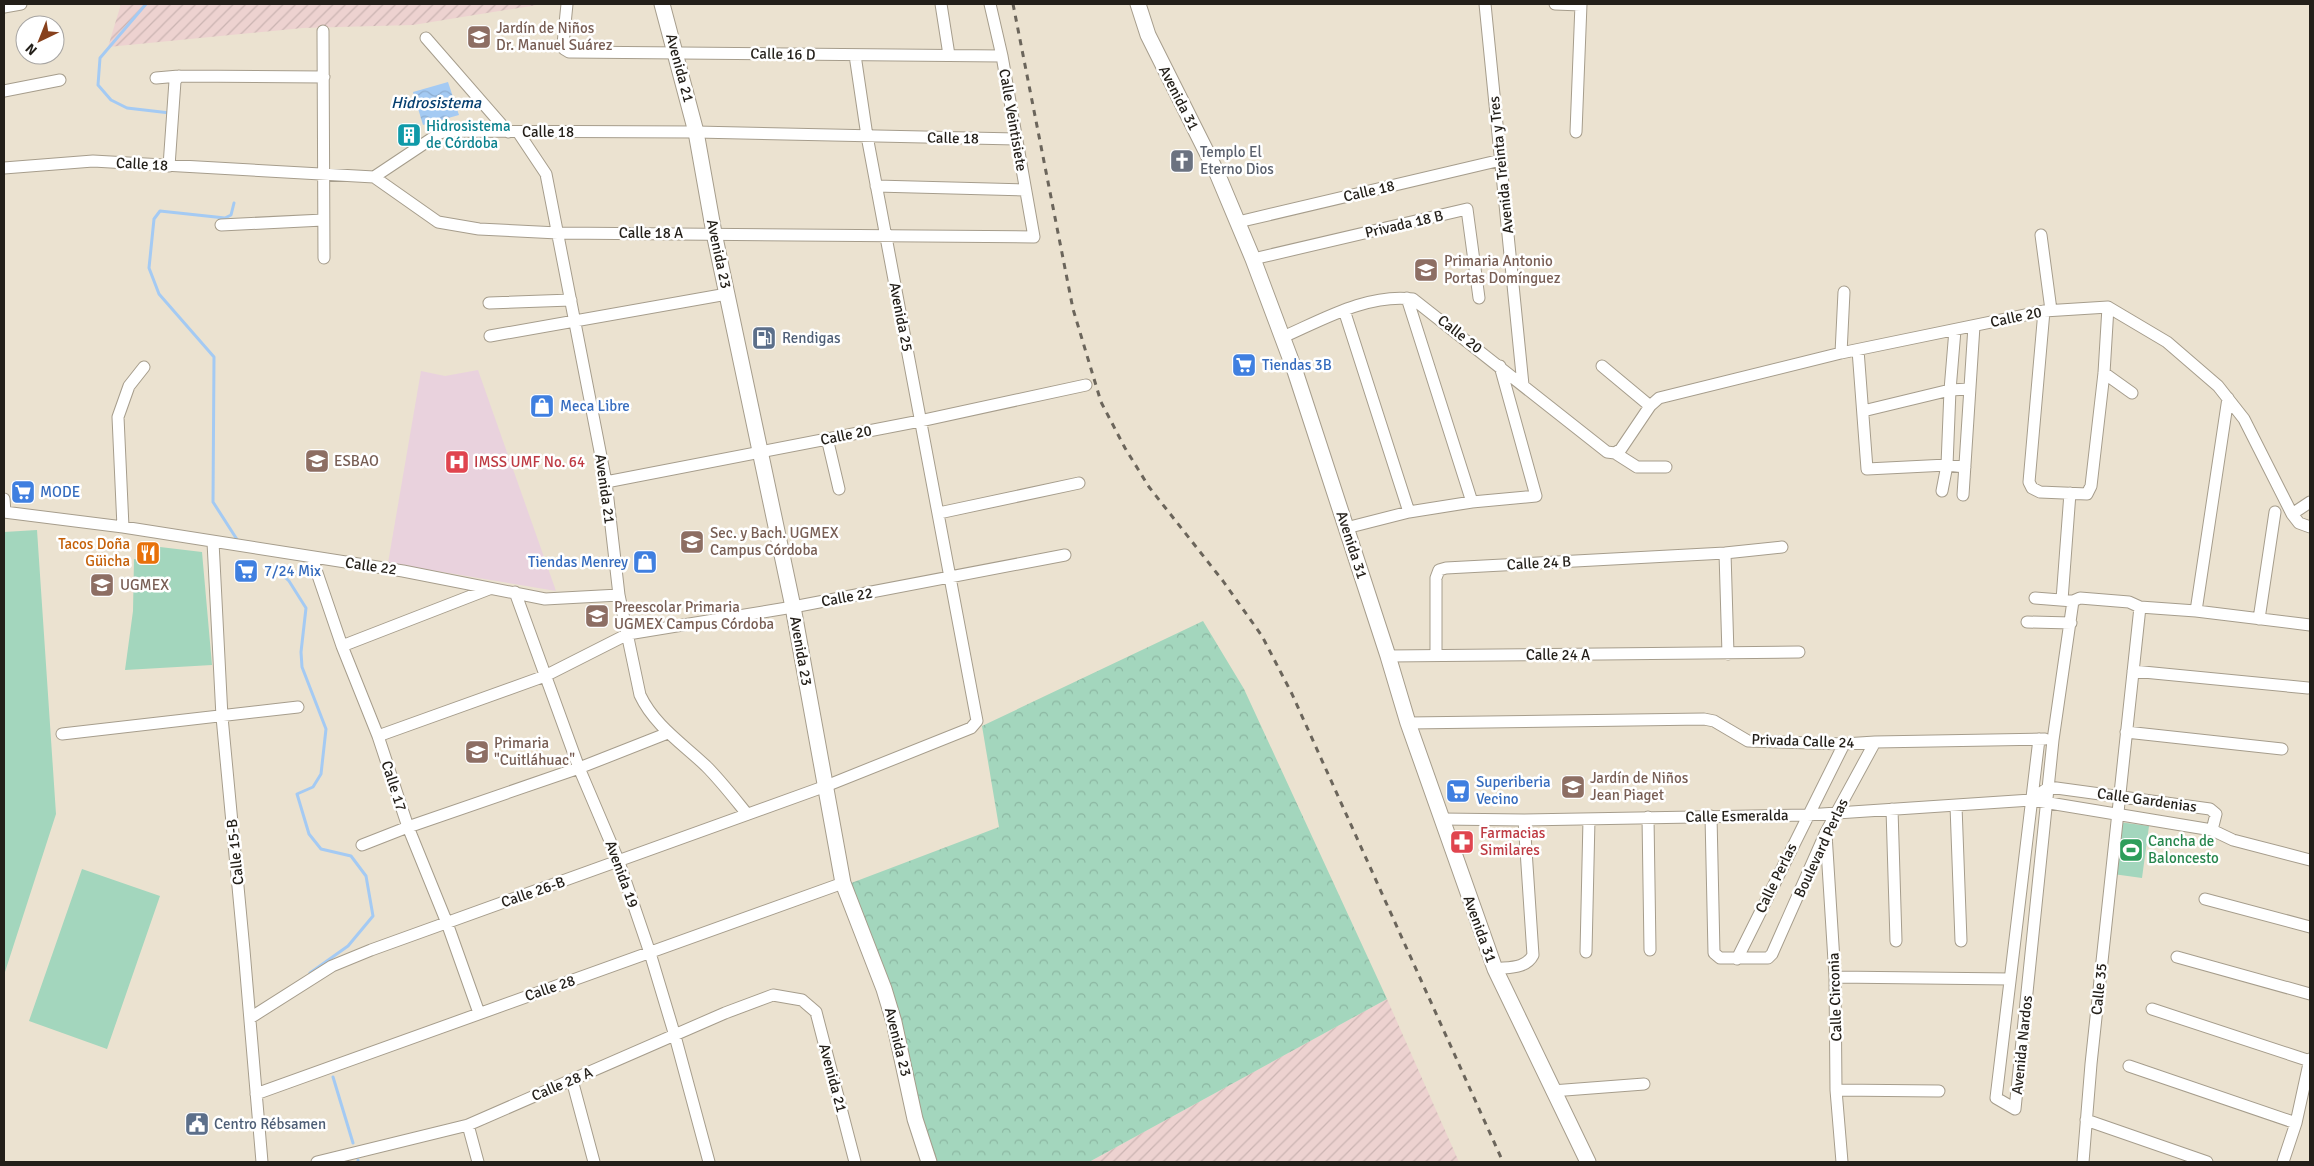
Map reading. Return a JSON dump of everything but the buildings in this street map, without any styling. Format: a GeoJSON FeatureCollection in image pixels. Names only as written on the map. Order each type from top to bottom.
{"type":"FeatureCollection","features":[{"type":"Feature","properties":{"kind":"street"},"geometry":{"type":"LineString","coordinates":[[4,7],[21,4]]}},
{"type":"Feature","properties":{"kind":"street","name":"Calle 16 D"},"geometry":{"type":"LineString","coordinates":[[567,4],[564,49],[569,52],[1002,56]]}},
{"type":"Feature","properties":{"kind":"street","name":"Avenida 21"},"geometry":{"type":"LineString","coordinates":[[662,4],[696,132]]}},
{"type":"Feature","properties":{"kind":"street"},"geometry":{"type":"LineString","coordinates":[[941,4],[949,55]]}},
{"type":"Feature","properties":{"kind":"street","name":"Calle Veintisiete"},"geometry":{"type":"LineString","coordinates":[[990,4],[1002,56],[1034,237]]}},
{"type":"Feature","properties":{"kind":"street","name":"Avenida 31"},"geometry":{"type":"LineString","coordinates":[[1138,4],[1148,35],[1217,173],[1283,337],[1388,656],[1408,723],[1495,969],[1552,1091],[1588,1162]]}},
{"type":"Feature","properties":{"kind":"street","name":"Avenida Treinta y Tres"},"geometry":{"type":"LineString","coordinates":[[1485,4],[1523,385]]}},
{"type":"Feature","properties":{"kind":"street"},"geometry":{"type":"LineString","coordinates":[[1555,4],[1581,4],[1576,132]]}},
{"type":"Feature","properties":{"kind":"street"},"geometry":{"type":"LineString","coordinates":[[323,31],[324,258]]}},
{"type":"Feature","properties":{"kind":"street","name":"Avenida 21"},"geometry":{"type":"LineString","coordinates":[[426,38],[513,132],[546,174],[606,482],[619,595],[640,695],[645,706],[668,732],[707,767],[747,814]]}},
{"type":"Feature","properties":{"kind":"street","name":"Avenida 25"},"geometry":{"type":"LineString","coordinates":[[855,55],[866,136],[977,721]]}},
{"type":"Feature","properties":{"kind":"street"},"geometry":{"type":"LineString","coordinates":[[156,78],[179,76],[324,77]]}},
{"type":"Feature","properties":{"kind":"street"},"geometry":{"type":"LineString","coordinates":[[170,166],[175,81],[179,76]]}},
{"type":"Feature","properties":{"kind":"street"},"geometry":{"type":"LineString","coordinates":[[4,91],[60,80]]}},
{"type":"Feature","properties":{"kind":"street","name":"Calle 18"},"geometry":{"type":"LineString","coordinates":[[4,168],[93,161],[374,177],[440,133],[448,131],[696,132],[1016,139]]}},
{"type":"Feature","properties":{"kind":"street","name":"Avenida 23"},"geometry":{"type":"LineString","coordinates":[[696,132],[714,233],[793,608],[843,883],[892,1014],[916,1119],[929,1162]]}},
{"type":"Feature","properties":{"kind":"street","name":"Calle 18"},"geometry":{"type":"LineString","coordinates":[[1238,222],[1501,160]]}},
{"type":"Feature","properties":{"kind":"street","name":"Calle 18 A"},"geometry":{"type":"LineString","coordinates":[[374,177],[438,222],[479,229],[558,233],[1034,237]]}},
{"type":"Feature","properties":{"kind":"street"},"geometry":{"type":"LineString","coordinates":[[876,186],[1025,190]]}},
{"type":"Feature","properties":{"kind":"street","name":"Privada 18 B"},"geometry":{"type":"LineString","coordinates":[[1253,259],[1467,210],[1479,298]]}},
{"type":"Feature","properties":{"kind":"street"},"geometry":{"type":"LineString","coordinates":[[221,225],[323,220]]}},
{"type":"Feature","properties":{"kind":"street"},"geometry":{"type":"LineString","coordinates":[[2040,235],[2048,310],[2029,482],[2032,488],[2040,492],[2087,494],[2090,490],[2104,373],[2108,308],[2167,342],[2218,386],[2244,419],[2292,514],[2299,522],[2310,527]]}},
{"type":"Feature","properties":{"kind":"street"},"geometry":{"type":"LineString","coordinates":[[1841,353],[1844,292]]}},
{"type":"Feature","properties":{"kind":"street"},"geometry":{"type":"LineString","coordinates":[[490,336],[727,294]]}},
{"type":"Feature","properties":{"kind":"street"},"geometry":{"type":"LineString","coordinates":[[1283,337],[1344,310],[1390,299],[1407,298],[1472,502]]}},
{"type":"Feature","properties":{"kind":"street","name":"Calle 20"},"geometry":{"type":"LineString","coordinates":[[1407,298],[1418,302],[1607,452],[1615,453],[1636,467],[1666,467]]}},
{"type":"Feature","properties":{"kind":"street"},"geometry":{"type":"LineString","coordinates":[[490,303],[571,300]]}},
{"type":"Feature","properties":{"kind":"street","name":"Calle 20"},"geometry":{"type":"LineString","coordinates":[[1615,453],[1621,449],[1650,406],[1659,398],[1841,353],[2048,310],[2108,308]]}},
{"type":"Feature","properties":{"kind":"street"},"geometry":{"type":"LineString","coordinates":[[1344,310],[1409,512]]}},
{"type":"Feature","properties":{"kind":"street"},"geometry":{"type":"LineString","coordinates":[[1963,495],[1974,326]]}},
{"type":"Feature","properties":{"kind":"street"},"geometry":{"type":"LineString","coordinates":[[1942,491],[1947,465],[1955,330]]}},
{"type":"Feature","properties":{"kind":"street"},"geometry":{"type":"LineString","coordinates":[[1858,350],[1867,470],[1947,465],[1965,467]]}},
{"type":"Feature","properties":{"kind":"street"},"geometry":{"type":"LineString","coordinates":[[1346,528],[1409,512],[1472,502],[1536,496],[1500,366]]}},
{"type":"Feature","properties":{"kind":"street"},"geometry":{"type":"LineString","coordinates":[[1602,366],[1650,406]]}},
{"type":"Feature","properties":{"kind":"street"},"geometry":{"type":"LineString","coordinates":[[123,527],[118,417],[129,386],[144,367]]}},
{"type":"Feature","properties":{"kind":"street"},"geometry":{"type":"LineString","coordinates":[[2104,373],[2132,393]]}},
{"type":"Feature","properties":{"kind":"street","name":"Calle 20"},"geometry":{"type":"LineString","coordinates":[[606,482],[920,421],[1086,386]]}},
{"type":"Feature","properties":{"kind":"street"},"geometry":{"type":"LineString","coordinates":[[1863,410],[1950,390],[1969,389]]}},
{"type":"Feature","properties":{"kind":"street"},"geometry":{"type":"LineString","coordinates":[[2196,611],[2228,398]]}},
{"type":"Feature","properties":{"kind":"street"},"geometry":{"type":"LineString","coordinates":[[827,438],[839,489]]}},
{"type":"Feature","properties":{"kind":"street"},"geometry":{"type":"LineString","coordinates":[[938,513],[1079,483]]}},
{"type":"Feature","properties":{"kind":"street","name":"Avenida Nardos"},"geometry":{"type":"LineString","coordinates":[[2039,739],[1996,1098],[2015,1109],[2048,804],[2053,740],[2072,622],[2068,600],[2070,493]]}},
{"type":"Feature","properties":{"kind":"street"},"geometry":{"type":"LineString","coordinates":[[4,499],[4,512]]}},
{"type":"Feature","properties":{"kind":"street"},"geometry":{"type":"LineString","coordinates":[[2292,514],[2310,502]]}},
{"type":"Feature","properties":{"kind":"street","name":"Calle 22"},"geometry":{"type":"LineString","coordinates":[[4,512],[123,527],[403,571],[545,599],[619,595]]}},
{"type":"Feature","properties":{"kind":"street"},"geometry":{"type":"LineString","coordinates":[[2259,619],[2276,512]]}},
{"type":"Feature","properties":{"kind":"street","name":"Calle 15-B"},"geometry":{"type":"LineString","coordinates":[[212,542],[222,717],[262,1162]]}},
{"type":"Feature","properties":{"kind":"street"},"geometry":{"type":"LineString","coordinates":[[1728,654],[1725,553],[1782,548]]}},
{"type":"Feature","properties":{"kind":"street","name":"Calle 24 B"},"geometry":{"type":"LineString","coordinates":[[1436,655],[1436,578],[1439,570],[1446,568],[1725,553]]}},
{"type":"Feature","properties":{"kind":"street","name":"Calle 22"},"geometry":{"type":"LineString","coordinates":[[378,736],[546,676],[628,634],[793,608],[1065,556]]}},
{"type":"Feature","properties":{"kind":"street","name":"Calle 17"},"geometry":{"type":"LineString","coordinates":[[312,558],[342,646],[378,736],[408,827],[447,922],[479,1013]]}},
{"type":"Feature","properties":{"kind":"street"},"geometry":{"type":"LineString","coordinates":[[342,646],[489,589]]}},
{"type":"Feature","properties":{"kind":"street","name":"Avenida 19"},"geometry":{"type":"LineString","coordinates":[[516,592],[580,768],[618,862],[650,953],[675,1036],[709,1162]]}},
{"type":"Feature","properties":{"kind":"street"},"geometry":{"type":"LineString","coordinates":[[2035,598],[2068,600],[2080,598],[2129,602],[2140,607],[2196,611],[2310,625]]}},
{"type":"Feature","properties":{"kind":"street","name":"Calle 35"},"geometry":{"type":"LineString","coordinates":[[2083,1162],[2119,795],[2140,607]]}},
{"type":"Feature","properties":{"kind":"street"},"geometry":{"type":"LineString","coordinates":[[2027,622],[2072,622]]}},
{"type":"Feature","properties":{"kind":"street","name":"Calle 24 A"},"geometry":{"type":"LineString","coordinates":[[1388,656],[1799,652]]}},
{"type":"Feature","properties":{"kind":"street"},"geometry":{"type":"LineString","coordinates":[[2133,671],[2308,688]]}},
{"type":"Feature","properties":{"kind":"street"},"geometry":{"type":"LineString","coordinates":[[62,734],[298,707]]}},
{"type":"Feature","properties":{"kind":"street","name":"Privada Calle 24"},"geometry":{"type":"LineString","coordinates":[[1408,723],[1704,719],[1714,721],[1748,742],[1844,744],[2053,740]]}},
{"type":"Feature","properties":{"kind":"street","name":"Calle 26-B"},"geometry":{"type":"LineString","coordinates":[[250,1018],[332,966],[447,922],[826,786],[971,728],[977,721]]}},
{"type":"Feature","properties":{"kind":"street"},"geometry":{"type":"LineString","coordinates":[[362,846],[408,827],[580,768],[668,732]]}},
{"type":"Feature","properties":{"kind":"street"},"geometry":{"type":"LineString","coordinates":[[2126,732],[2282,749]]}},
{"type":"Feature","properties":{"kind":"street","name":"Boulevard Perlas"},"geometry":{"type":"LineString","coordinates":[[1737,959],[1770,957],[1826,832],[1875,742]]}},
{"type":"Feature","properties":{"kind":"street","name":"Calle Perlas"},"geometry":{"type":"LineString","coordinates":[[1737,959],[1844,744]]}},
{"type":"Feature","properties":{"kind":"street"},"geometry":{"type":"LineString","coordinates":[[2031,800],[2049,787]]}},
{"type":"Feature","properties":{"kind":"street","name":"Calle Gardenias"},"geometry":{"type":"LineString","coordinates":[[2031,800],[2117,816],[2212,830],[2216,814],[2210,809],[2119,795],[2049,787]]}},
{"type":"Feature","properties":{"kind":"street","name":"Calle Esmeralda"},"geometry":{"type":"LineString","coordinates":[[1442,819],[1524,820],[1807,815],[2031,800]]}},
{"type":"Feature","properties":{"kind":"street"},"geometry":{"type":"LineString","coordinates":[[1956,806],[1961,941]]}},
{"type":"Feature","properties":{"kind":"street"},"geometry":{"type":"LineString","coordinates":[[1892,809],[1896,941]]}},
{"type":"Feature","properties":{"kind":"street"},"geometry":{"type":"LineString","coordinates":[[1711,816],[1714,953],[1720,958],[1737,959]]}},
{"type":"Feature","properties":{"kind":"street"},"geometry":{"type":"LineString","coordinates":[[1648,817],[1650,950]]}},
{"type":"Feature","properties":{"kind":"street"},"geometry":{"type":"LineString","coordinates":[[1586,952],[1589,819]]}},
{"type":"Feature","properties":{"kind":"street"},"geometry":{"type":"LineString","coordinates":[[1495,969],[1524,965],[1530,962],[1533,955],[1524,820]]}},
{"type":"Feature","properties":{"kind":"street"},"geometry":{"type":"LineString","coordinates":[[2212,830],[2233,840],[2310,860]]}},
{"type":"Feature","properties":{"kind":"street","name":"Calle Circonia"},"geometry":{"type":"LineString","coordinates":[[1826,832],[1835,977],[1836,1090],[1842,1162]]}},
{"type":"Feature","properties":{"kind":"street","name":"Calle 28"},"geometry":{"type":"LineString","coordinates":[[256,1094],[843,883]]}},
{"type":"Feature","properties":{"kind":"street"},"geometry":{"type":"LineString","coordinates":[[2205,899],[2310,927]]}},
{"type":"Feature","properties":{"kind":"street"},"geometry":{"type":"LineString","coordinates":[[2177,957],[2310,994]]}},
{"type":"Feature","properties":{"kind":"street"},"geometry":{"type":"LineString","coordinates":[[1835,977],[2010,979]]}},
{"type":"Feature","properties":{"kind":"street","name":"Calle 28 A"},"geometry":{"type":"LineString","coordinates":[[317,1162],[468,1125],[725,1013],[773,995],[802,1000]]}},
{"type":"Feature","properties":{"kind":"street","name":"Avenida 21"},"geometry":{"type":"LineString","coordinates":[[802,1000],[816,1012],[855,1162]]}},
{"type":"Feature","properties":{"kind":"street"},"geometry":{"type":"LineString","coordinates":[[2152,1009],[2310,1060],[2296,1123],[2283,1162]]}},
{"type":"Feature","properties":{"kind":"street"},"geometry":{"type":"LineString","coordinates":[[2130,1066],[2296,1123]]}},
{"type":"Feature","properties":{"kind":"street"},"geometry":{"type":"LineString","coordinates":[[572,1080],[594,1162]]}},
{"type":"Feature","properties":{"kind":"street"},"geometry":{"type":"LineString","coordinates":[[1552,1091],[1644,1084]]}},
{"type":"Feature","properties":{"kind":"street"},"geometry":{"type":"LineString","coordinates":[[1836,1090],[1939,1090]]}},
{"type":"Feature","properties":{"kind":"street"},"geometry":{"type":"LineString","coordinates":[[2086,1120],[2207,1162]]}},
{"type":"Feature","properties":{"kind":"street"},"geometry":{"type":"LineString","coordinates":[[468,1125],[478,1162]]}},
{"type":"Feature","properties":{"kind":"shaded area"},"geometry":{"type":"Polygon","coordinates":[[[121,4],[537,5],[413,25],[303,28],[108,47],[121,4]]]}},
{"type":"Feature","properties":{"kind":"shaded area","name":"IMSS UMF No. 64"},"geometry":{"type":"Polygon","coordinates":[[[478,370],[556,591],[388,563],[421,371],[445,376],[478,370]]]}},
{"type":"Feature","properties":{"kind":"shaded area"},"geometry":{"type":"Polygon","coordinates":[[[1387,999],[1459,1162],[1089,1162],[1387,999]]]}},
{"type":"Feature","properties":{"kind":"green space"},"geometry":{"type":"Polygon","coordinates":[[[37,530],[56,814],[4,975],[4,532],[37,530]]]}},
{"type":"Feature","properties":{"kind":"green space"},"geometry":{"type":"Polygon","coordinates":[[[160,547],[202,552],[212,665],[125,670],[133,611],[134,559],[156,564],[160,547]]]}},
{"type":"Feature","properties":{"kind":"green space"},"geometry":{"type":"Polygon","coordinates":[[[1203,621],[1244,689],[1387,999],[1089,1162],[933,1162],[846,885],[999,827],[982,726],[1203,621]]]}},
{"type":"Feature","properties":{"kind":"green space","name":"Cancha de Baloncesto"},"geometry":{"type":"Polygon","coordinates":[[[2119,822],[2149,826],[2142,878],[2113,874],[2119,822]]]}},
{"type":"Feature","properties":{"kind":"green space"},"geometry":{"type":"Polygon","coordinates":[[[82,869],[160,896],[107,1049],[29,1021],[82,869]]]}},
{"type":"Feature","properties":{"kind":"water","name":"Hidrosistema"},"geometry":{"type":"Polygon","coordinates":[[[448,82],[459,115],[423,125],[413,92],[448,82]]]}},
{"type":"Feature","properties":{"kind":"waterway"},"geometry":{"type":"LineString","coordinates":[[146,4],[100,58],[98,85],[111,100],[127,108],[170,113]]}},
{"type":"Feature","properties":{"kind":"waterway"},"geometry":{"type":"LineString","coordinates":[[234,203],[231,215],[225,218],[160,211],[154,219],[149,268],[159,294],[214,357],[213,502],[238,541]]}},
{"type":"Feature","properties":{"kind":"waterway"},"geometry":{"type":"LineString","coordinates":[[274,567],[289,581],[306,608],[301,652],[302,667],[326,729],[321,774],[313,787],[297,794],[309,834],[321,849],[351,856],[366,876],[373,916],[348,946],[310,973]]}},
{"type":"Feature","properties":{"kind":"waterway"},"geometry":{"type":"LineString","coordinates":[[333,1077],[353,1143]]}},
{"type":"Feature","properties":{"kind":"railway"},"geometry":{"type":"LineString","coordinates":[[1013,4],[1073,309],[1101,402],[1125,448],[1149,487],[1223,581],[1262,636],[1292,694],[1503,1162]]}},
{"type":"Feature","properties":{"kind":"place","name":"Jardín de Niños Dr. Manuel Suárez"},"geometry":{"type":"Point","coordinates":[479,37]}},
{"type":"Feature","properties":{"kind":"place","name":"Hidrosistema de Córdoba"},"geometry":{"type":"Point","coordinates":[409,135]}},
{"type":"Feature","properties":{"kind":"place","name":"Templo El Eterno Dios"},"geometry":{"type":"Point","coordinates":[1182,161]}},
{"type":"Feature","properties":{"kind":"place","name":"Primaria Antonio Portas Domínguez"},"geometry":{"type":"Point","coordinates":[1426,270]}},
{"type":"Feature","properties":{"kind":"place","name":"Rendigas"},"geometry":{"type":"Point","coordinates":[764,338]}},
{"type":"Feature","properties":{"kind":"place","name":"Tiendas 3B"},"geometry":{"type":"Point","coordinates":[1244,365]}},
{"type":"Feature","properties":{"kind":"place","name":"Meca Libre"},"geometry":{"type":"Point","coordinates":[542,406]}},
{"type":"Feature","properties":{"kind":"place","name":"ESBAO"},"geometry":{"type":"Point","coordinates":[317,461]}},
{"type":"Feature","properties":{"kind":"place","name":"IMSS UMF No. 64"},"geometry":{"type":"Point","coordinates":[457,462]}},
{"type":"Feature","properties":{"kind":"place","name":"MODE"},"geometry":{"type":"Point","coordinates":[23,492]}},
{"type":"Feature","properties":{"kind":"place","name":"Sec. y Bach. UGMEX Campus Córdoba"},"geometry":{"type":"Point","coordinates":[692,542]}},
{"type":"Feature","properties":{"kind":"place","name":"Tacos Doña Güicha"},"geometry":{"type":"Point","coordinates":[148,553]}},
{"type":"Feature","properties":{"kind":"place","name":"Tiendas Menrey"},"geometry":{"type":"Point","coordinates":[645,562]}},
{"type":"Feature","properties":{"kind":"place","name":"7/24 Mix"},"geometry":{"type":"Point","coordinates":[246,571]}},
{"type":"Feature","properties":{"kind":"place","name":"UGMEX"},"geometry":{"type":"Point","coordinates":[102,585]}},
{"type":"Feature","properties":{"kind":"place","name":"Preescolar Primaria UGMEX Campus Córdoba"},"geometry":{"type":"Point","coordinates":[597,616]}},
{"type":"Feature","properties":{"kind":"place","name":"Primaria \"Cuitláhuac\""},"geometry":{"type":"Point","coordinates":[477,752]}},
{"type":"Feature","properties":{"kind":"place","name":"Jardín de Niños Jean Piaget"},"geometry":{"type":"Point","coordinates":[1573,787]}},
{"type":"Feature","properties":{"kind":"place","name":"Superiberia Vecino"},"geometry":{"type":"Point","coordinates":[1458,791]}},
{"type":"Feature","properties":{"kind":"place","name":"Farmacias Similares"},"geometry":{"type":"Point","coordinates":[1462,842]}},
{"type":"Feature","properties":{"kind":"place","name":"Cancha de Baloncesto"},"geometry":{"type":"Point","coordinates":[2131,850]}},
{"type":"Feature","properties":{"kind":"place","name":"Centro Rébsamen"},"geometry":{"type":"Point","coordinates":[197,1124]}}]}
